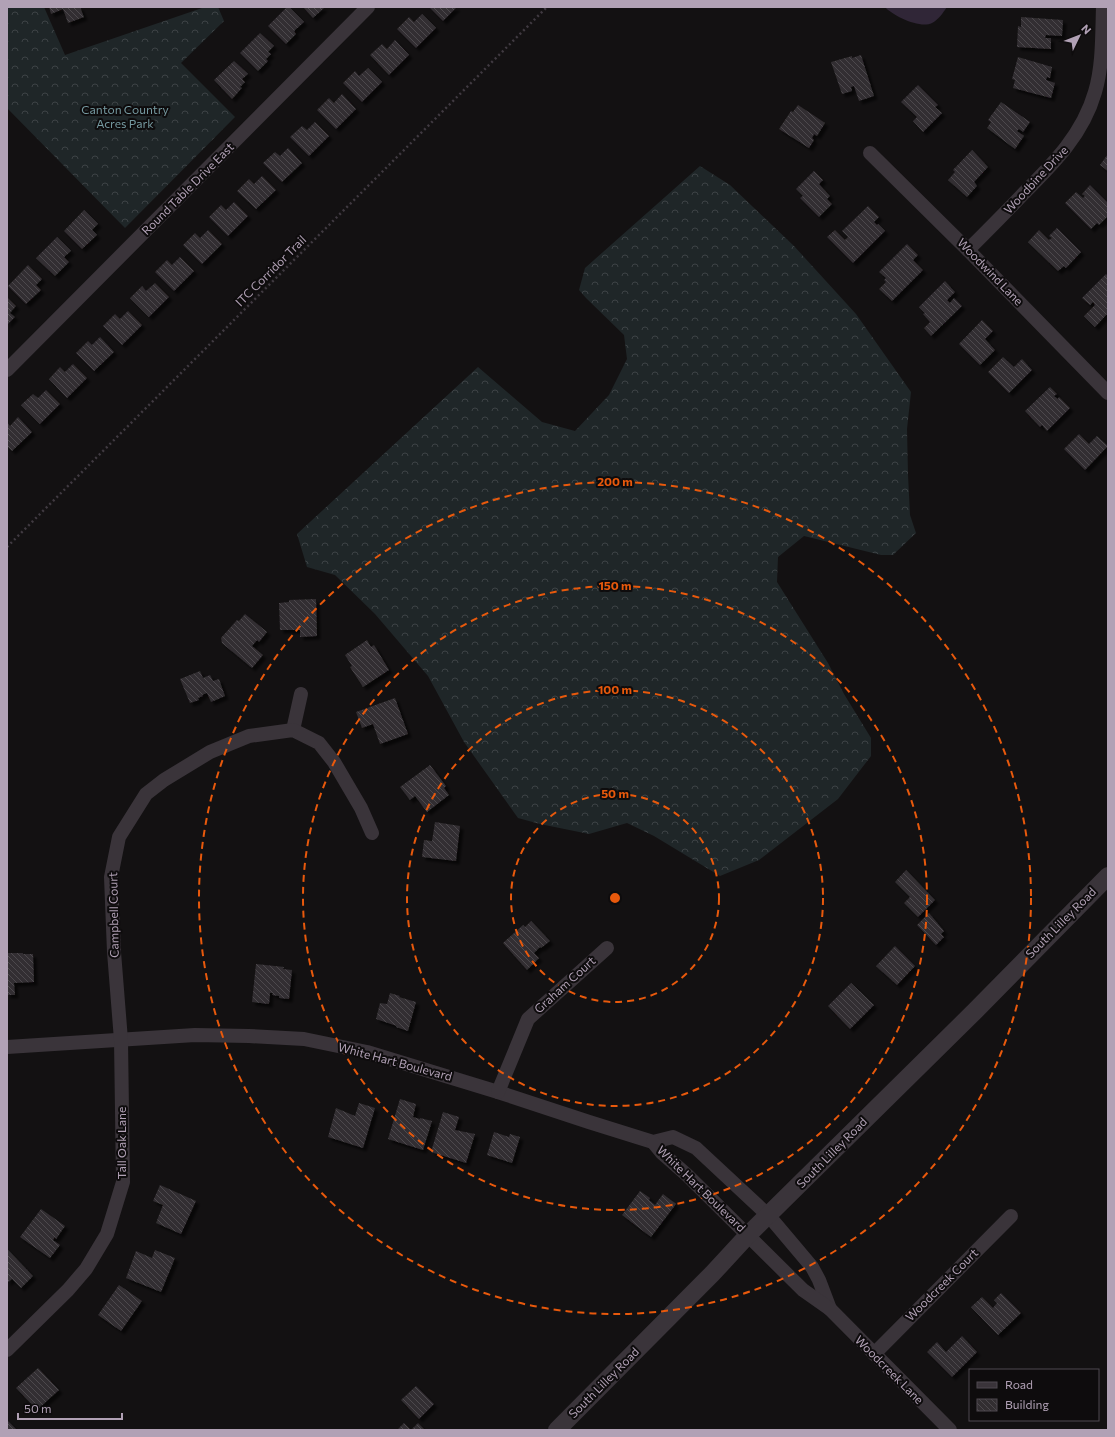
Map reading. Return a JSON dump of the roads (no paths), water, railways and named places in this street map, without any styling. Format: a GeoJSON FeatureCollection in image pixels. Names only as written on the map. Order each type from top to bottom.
{"type":"FeatureCollection","features":[{"type":"Feature","properties":{"kind":"street","name":"Round Table Drive East"},"geometry":{"type":"LineString","coordinates":[[7,370],[368,7]]}},
{"type":"Feature","properties":{"kind":"street","name":"Woodbine Drive"},"geometry":{"type":"LineString","coordinates":[[968,250],[1055,162],[1073,139],[1086,116],[1095,92],[1100,69],[1103,7]]}},
{"type":"Feature","properties":{"kind":"street","name":"Woodwind Lane"},"geometry":{"type":"LineString","coordinates":[[870,153],[968,250],[1108,393]]}},
{"type":"Feature","properties":{"kind":"street"},"geometry":{"type":"LineString","coordinates":[[301,694],[293,730],[319,743],[334,762],[361,808],[372,833]]}},
{"type":"Feature","properties":{"kind":"street","name":"Campbell Court"},"geometry":{"type":"LineString","coordinates":[[121,1040],[114,952],[112,877],[119,837],[146,794],[164,780],[210,752],[249,736],[293,730]]}},
{"type":"Feature","properties":{"kind":"street","name":"South Lilley Road"},"geometry":{"type":"LineString","coordinates":[[557,1430],[712,1274],[748,1235],[769,1216],[976,1010],[1108,876]]}},
{"type":"Feature","properties":{"kind":"street","name":"Graham Court"},"geometry":{"type":"LineString","coordinates":[[498,1092],[528,1019],[607,948]]}},
{"type":"Feature","properties":{"kind":"street","name":"White Hart Boulevard"},"geometry":{"type":"LineString","coordinates":[[7,1047],[195,1035],[304,1039],[367,1052],[654,1142],[674,1136],[696,1148],[769,1216]]}},
{"type":"Feature","properties":{"kind":"street","name":"Tall Oak Lane"},"geometry":{"type":"LineString","coordinates":[[7,1350],[68,1290],[86,1269],[107,1234],[123,1182],[121,1040]]}},
{"type":"Feature","properties":{"kind":"street","name":"White Hart Boulevard"},"geometry":{"type":"LineString","coordinates":[[654,1142],[662,1153],[687,1175],[748,1235]]}},
{"type":"Feature","properties":{"kind":"street","name":"Woodcreek Lane"},"geometry":{"type":"LineString","coordinates":[[769,1216],[812,1267],[819,1280],[830,1309]]}},
{"type":"Feature","properties":{"kind":"street","name":"Woodcreek Court"},"geometry":{"type":"LineString","coordinates":[[874,1354],[1011,1216]]}},
{"type":"Feature","properties":{"kind":"street","name":"Woodcreek Lane"},"geometry":{"type":"LineString","coordinates":[[748,1235],[803,1290],[830,1309],[950,1430]]}},
{"type":"Feature","properties":{"kind":"park label","name":"Canton Country Acres Park"},"geometry":{"type":"Point","coordinates":[125,117]}}]}
